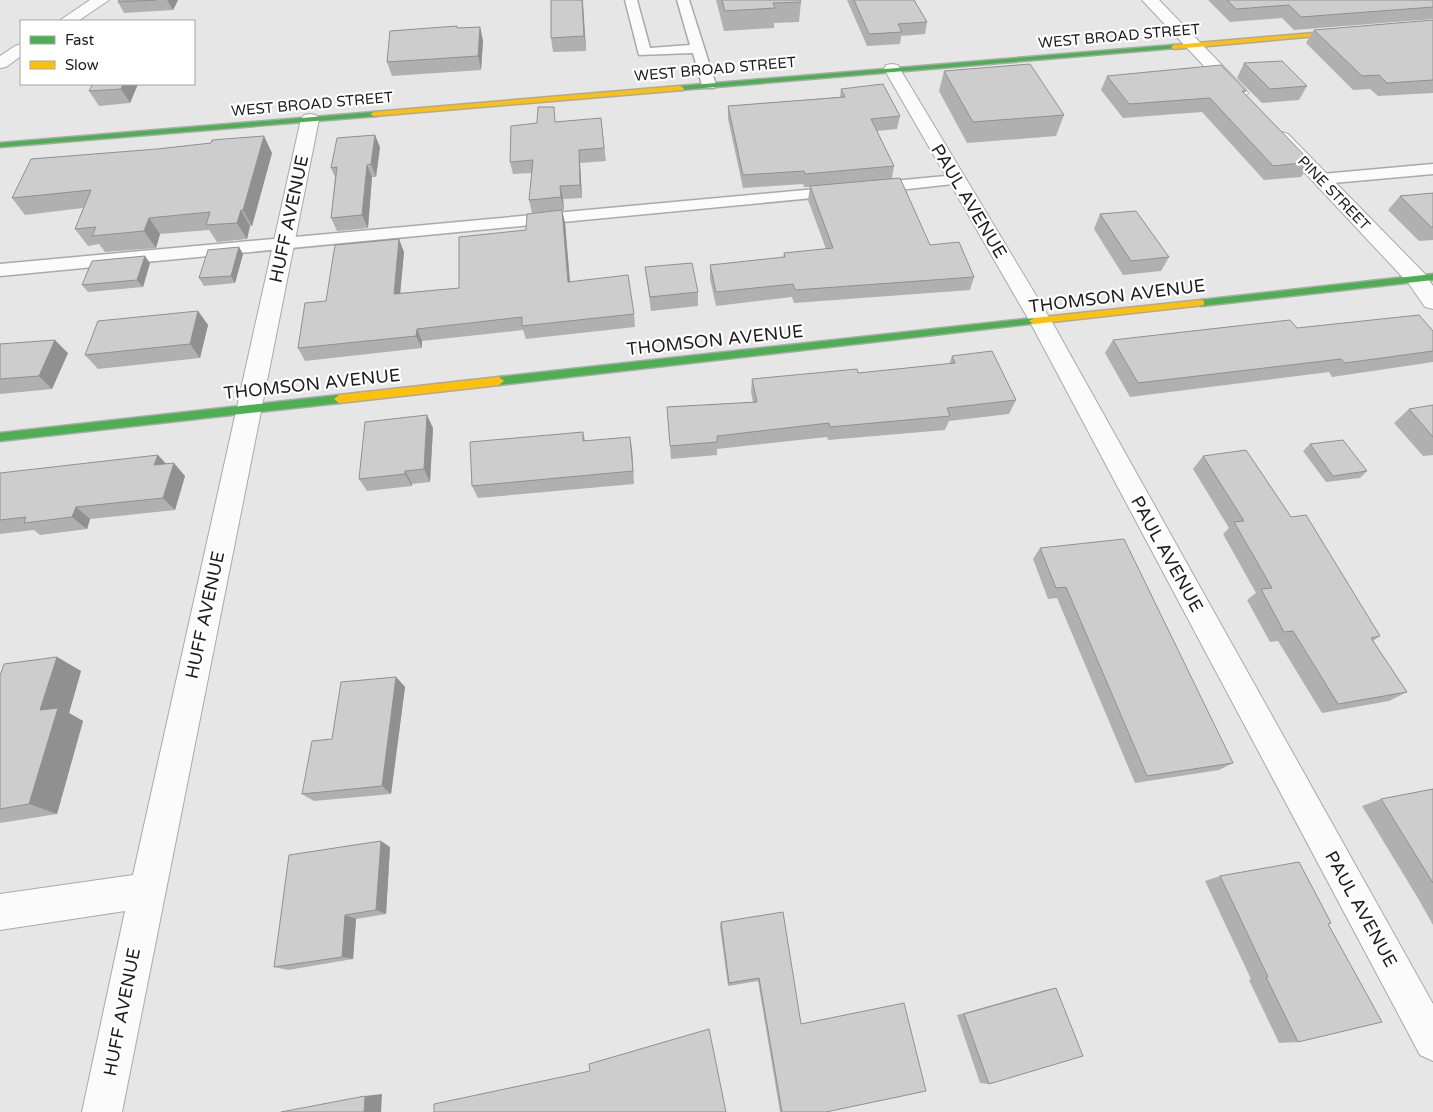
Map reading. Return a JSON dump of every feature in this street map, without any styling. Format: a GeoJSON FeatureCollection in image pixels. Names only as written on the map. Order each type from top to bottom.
{"type":"FeatureCollection","features":[{"type":"Feature","properties":{"kind":"main road","name":"WEST BROAD STREET"},"geometry":{"type":"LineString","coordinates":[[0,144],[1356,31]]}},
{"type":"Feature","properties":{"kind":"main road","name":"THOMSON AVENUE"},"geometry":{"type":"LineString","coordinates":[[0,437],[1425,278]]}},
{"type":"Feature","properties":{"kind":"street"},"geometry":{"type":"LineString","coordinates":[[69,20],[101,0]]}},
{"type":"Feature","properties":{"kind":"street"},"geometry":{"type":"LineString","coordinates":[[1150,0],[1254,108]]}},
{"type":"Feature","properties":{"kind":"street"},"geometry":{"type":"LineString","coordinates":[[0,63],[20,51]]}},
{"type":"Feature","properties":{"kind":"street","name":"PAUL AVENUE"},"geometry":{"type":"LineString","coordinates":[[892,70],[1041,322],[1433,1042]]}},
{"type":"Feature","properties":{"kind":"street","name":"HUFF AVENUE"},"geometry":{"type":"LineString","coordinates":[[102,1112],[310,119]]}},
{"type":"Feature","properties":{"kind":"street","name":"PINE STREET"},"geometry":{"type":"LineString","coordinates":[[1267,123],[1322,180],[1425,278],[1433,302]]}},
{"type":"Feature","properties":{"kind":"street"},"geometry":{"type":"LineString","coordinates":[[0,912],[147,890]]}},
{"type":"Feature","properties":{"kind":"lane"},"geometry":{"type":"LineString","coordinates":[[631,0],[644,52],[698,49]]}},
{"type":"Feature","properties":{"kind":"lane"},"geometry":{"type":"LineString","coordinates":[[683,0],[709,85]]}},
{"type":"Feature","properties":{"kind":"lane"},"geometry":{"type":"LineString","coordinates":[[1322,180],[1433,168]]}},
{"type":"Feature","properties":{"kind":"lane"},"geometry":{"type":"LineString","coordinates":[[0,270],[956,180]]}},
{"type":"Feature","properties":{"kind":"building"},"geometry":{"type":"Polygon","coordinates":[[[119,0],[156,0],[118,2],[119,0]]]}},
{"type":"Feature","properties":{"kind":"building"},"geometry":{"type":"Polygon","coordinates":[[[551,0],[582,0],[584,36],[551,38],[551,0]]]}},
{"type":"Feature","properties":{"kind":"building"},"geometry":{"type":"Polygon","coordinates":[[[722,0],[800,0],[801,2],[773,3],[775,8],[725,11],[722,0]]]}},
{"type":"Feature","properties":{"kind":"building"},"geometry":{"type":"Polygon","coordinates":[[[854,0],[914,0],[927,22],[898,24],[902,32],[869,34],[854,0]]]}},
{"type":"Feature","properties":{"kind":"building"},"geometry":{"type":"Polygon","coordinates":[[[1227,0],[1433,0],[1433,7],[1301,17],[1289,5],[1236,9],[1227,0]]]}},
{"type":"Feature","properties":{"kind":"building"},"geometry":{"type":"Polygon","coordinates":[[[1433,20],[1433,80],[1387,83],[1379,75],[1362,76],[1314,30],[1433,20]]]}},
{"type":"Feature","properties":{"kind":"building"},"geometry":{"type":"Polygon","coordinates":[[[457,26],[457,28],[480,27],[478,56],[387,62],[390,31],[457,26]]]}},
{"type":"Feature","properties":{"kind":"building"},"geometry":{"type":"Polygon","coordinates":[[[1282,61],[1307,86],[1270,89],[1244,63],[1282,61]]]}},
{"type":"Feature","properties":{"kind":"building"},"geometry":{"type":"Polygon","coordinates":[[[1030,64],[1064,115],[973,122],[944,71],[1030,64]]]}},
{"type":"Feature","properties":{"kind":"building"},"geometry":{"type":"Polygon","coordinates":[[[1221,65],[1246,91],[1242,91],[1311,162],[1273,166],[1210,98],[1129,104],[1107,76],[1221,65]]]}},
{"type":"Feature","properties":{"kind":"building"},"geometry":{"type":"Polygon","coordinates":[[[883,84],[900,116],[871,119],[894,166],[805,174],[804,171],[743,175],[728,106],[845,97],[841,89],[883,84]]]}},
{"type":"Feature","properties":{"kind":"building"},"geometry":{"type":"Polygon","coordinates":[[[92,85],[123,85],[121,89],[89,91],[92,85]]]}},
{"type":"Feature","properties":{"kind":"building"},"geometry":{"type":"Polygon","coordinates":[[[538,107],[554,107],[555,122],[601,118],[604,148],[579,150],[580,185],[560,186],[561,197],[529,200],[533,160],[510,162],[511,126],[537,123],[538,107]]]}},
{"type":"Feature","properties":{"kind":"building"},"geometry":{"type":"Polygon","coordinates":[[[375,135],[371,164],[367,165],[362,215],[331,218],[337,167],[331,168],[337,138],[375,135]]]}},
{"type":"Feature","properties":{"kind":"building"},"geometry":{"type":"Polygon","coordinates":[[[264,136],[243,210],[241,210],[237,223],[206,225],[210,212],[149,218],[144,231],[92,236],[96,227],[75,229],[91,190],[12,198],[31,159],[157,149],[211,143],[212,140],[264,136]]]}},
{"type":"Feature","properties":{"kind":"building"},"geometry":{"type":"Polygon","coordinates":[[[900,178],[930,245],[959,242],[974,277],[795,290],[793,284],[716,292],[710,265],[785,257],[784,253],[833,248],[810,186],[900,178]]]}},
{"type":"Feature","properties":{"kind":"building"},"geometry":{"type":"Polygon","coordinates":[[[1433,193],[1433,227],[1431,227],[1400,196],[1433,193]]]}},
{"type":"Feature","properties":{"kind":"building"},"geometry":{"type":"Polygon","coordinates":[[[562,210],[568,282],[628,275],[634,314],[522,326],[522,317],[417,329],[416,336],[298,348],[305,303],[326,301],[335,245],[399,239],[394,294],[459,288],[459,237],[526,230],[527,214],[562,210]]]}},
{"type":"Feature","properties":{"kind":"building"},"geometry":{"type":"Polygon","coordinates":[[[1136,211],[1169,257],[1131,261],[1100,214],[1136,211]]]}},
{"type":"Feature","properties":{"kind":"building"},"geometry":{"type":"Polygon","coordinates":[[[239,247],[231,276],[199,278],[208,250],[239,247]]]}},
{"type":"Feature","properties":{"kind":"building"},"geometry":{"type":"Polygon","coordinates":[[[145,256],[137,280],[82,285],[92,261],[145,256]]]}},
{"type":"Feature","properties":{"kind":"building"},"geometry":{"type":"Polygon","coordinates":[[[692,263],[698,292],[650,297],[645,267],[692,263]]]}},
{"type":"Feature","properties":{"kind":"building"},"geometry":{"type":"Polygon","coordinates":[[[198,311],[190,344],[85,355],[98,321],[198,311]]]}},
{"type":"Feature","properties":{"kind":"building"},"geometry":{"type":"Polygon","coordinates":[[[1419,315],[1433,331],[1433,351],[1345,363],[1341,359],[1138,383],[1113,340],[1290,320],[1297,328],[1419,315]]]}},
{"type":"Feature","properties":{"kind":"building"},"geometry":{"type":"Polygon","coordinates":[[[55,340],[39,376],[0,379],[0,344],[55,340]]]}},
{"type":"Feature","properties":{"kind":"building"},"geometry":{"type":"Polygon","coordinates":[[[992,351],[1016,400],[947,408],[950,416],[830,427],[829,423],[717,436],[717,442],[670,446],[667,407],[757,402],[752,379],[857,369],[858,373],[955,363],[952,356],[992,351]]]}},
{"type":"Feature","properties":{"kind":"building"},"geometry":{"type":"Polygon","coordinates":[[[1433,405],[1433,437],[1409,409],[1433,405]]]}},
{"type":"Feature","properties":{"kind":"building"},"geometry":{"type":"Polygon","coordinates":[[[427,415],[424,469],[405,471],[405,474],[359,479],[365,422],[427,415]]]}},
{"type":"Feature","properties":{"kind":"building"},"geometry":{"type":"Polygon","coordinates":[[[583,432],[583,441],[630,437],[633,471],[472,486],[470,442],[583,432]]]}},
{"type":"Feature","properties":{"kind":"building"},"geometry":{"type":"Polygon","coordinates":[[[1343,440],[1367,471],[1333,476],[1310,444],[1343,440]]]}},
{"type":"Feature","properties":{"kind":"building"},"geometry":{"type":"Polygon","coordinates":[[[1246,450],[1291,517],[1306,515],[1380,636],[1371,638],[1407,692],[1338,704],[1293,631],[1284,632],[1261,589],[1272,588],[1234,522],[1244,521],[1203,456],[1246,450]]]}},
{"type":"Feature","properties":{"kind":"building"},"geometry":{"type":"Polygon","coordinates":[[[158,455],[154,465],[174,463],[163,498],[76,507],[72,517],[24,523],[26,517],[0,520],[0,473],[158,455]]]}},
{"type":"Feature","properties":{"kind":"building"},"geometry":{"type":"Polygon","coordinates":[[[1124,539],[1233,763],[1147,776],[1066,587],[1056,588],[1040,548],[1124,539]]]}},
{"type":"Feature","properties":{"kind":"building"},"geometry":{"type":"Polygon","coordinates":[[[57,657],[40,710],[58,708],[29,804],[0,809],[0,676],[4,664],[57,657]]]}},
{"type":"Feature","properties":{"kind":"building"},"geometry":{"type":"Polygon","coordinates":[[[396,677],[382,786],[302,794],[312,741],[332,739],[341,682],[396,677]]]}},
{"type":"Feature","properties":{"kind":"building"},"geometry":{"type":"Polygon","coordinates":[[[1433,789],[1433,883],[1381,799],[1433,789]]]}},
{"type":"Feature","properties":{"kind":"building"},"geometry":{"type":"Polygon","coordinates":[[[381,841],[376,910],[345,915],[342,957],[274,967],[289,855],[381,841]]]}},
{"type":"Feature","properties":{"kind":"building"},"geometry":{"type":"Polygon","coordinates":[[[1299,862],[1331,923],[1328,924],[1382,1022],[1298,1042],[1220,876],[1299,862]]]}},
{"type":"Feature","properties":{"kind":"building"},"geometry":{"type":"Polygon","coordinates":[[[783,912],[801,1024],[904,1003],[926,1091],[826,1112],[782,1112],[759,978],[729,983],[721,922],[783,912]]]}},
{"type":"Feature","properties":{"kind":"building"},"geometry":{"type":"Polygon","coordinates":[[[1056,988],[1083,1056],[989,1084],[964,1014],[1056,988]]]}},
{"type":"Feature","properties":{"kind":"building"},"geometry":{"type":"Polygon","coordinates":[[[709,1029],[726,1112],[434,1112],[434,1104],[590,1071],[589,1064],[709,1029]]]}},
{"type":"Feature","properties":{"kind":"building"},"geometry":{"type":"Polygon","coordinates":[[[365,1096],[364,1112],[281,1112],[365,1096]]]}},
{"type":"Feature","properties":{"kind":"traffic: fast"},"geometry":{"type":"LineString","coordinates":[[680,88],[1174,47]]}},
{"type":"Feature","properties":{"kind":"traffic: fast"},"geometry":{"type":"LineString","coordinates":[[0,145],[374,114]]}},
{"type":"Feature","properties":{"kind":"traffic: fast"},"geometry":{"type":"LineString","coordinates":[[1201,303],[1433,277]]}},
{"type":"Feature","properties":{"kind":"traffic: fast"},"geometry":{"type":"LineString","coordinates":[[499,381],[1034,321]]}},
{"type":"Feature","properties":{"kind":"traffic: fast"},"geometry":{"type":"LineString","coordinates":[[0,437],[339,399]]}},
{"type":"Feature","properties":{"kind":"traffic: slow"},"geometry":{"type":"LineString","coordinates":[[1174,47],[1349,32]]}},
{"type":"Feature","properties":{"kind":"traffic: slow"},"geometry":{"type":"LineString","coordinates":[[374,114],[680,88]]}},
{"type":"Feature","properties":{"kind":"traffic: slow"},"geometry":{"type":"LineString","coordinates":[[1034,321],[1201,303]]}},
{"type":"Feature","properties":{"kind":"traffic: slow"},"geometry":{"type":"LineString","coordinates":[[339,399],[499,381]]}}]}
